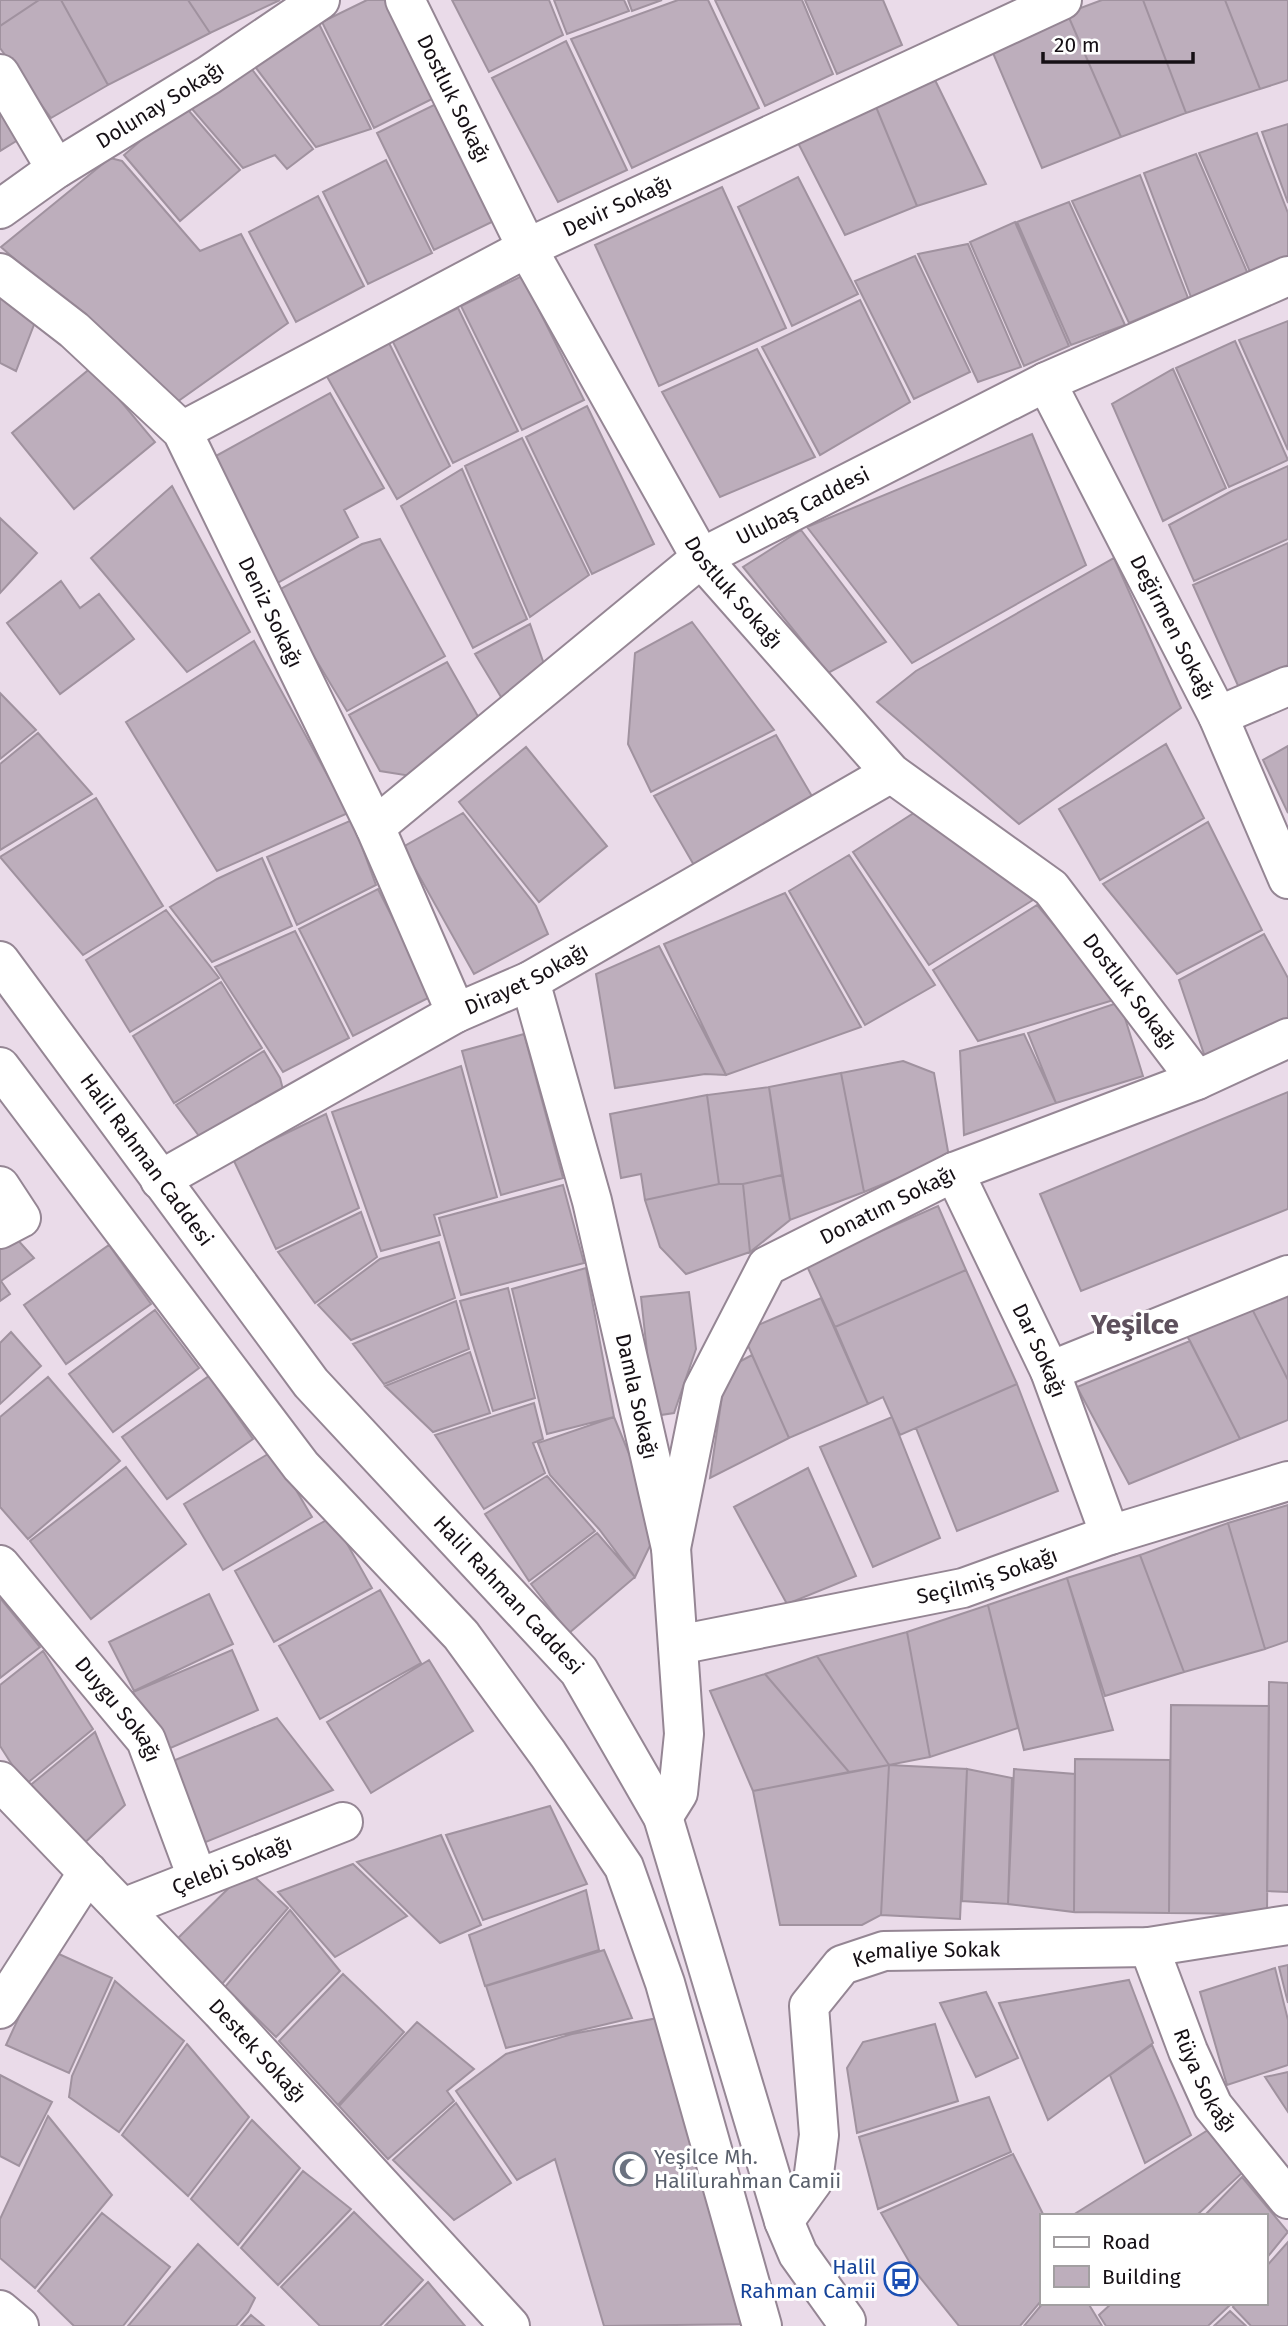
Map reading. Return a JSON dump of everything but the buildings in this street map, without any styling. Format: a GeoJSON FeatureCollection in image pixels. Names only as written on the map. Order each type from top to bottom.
{"type":"FeatureCollection","features":[{"type":"Feature","properties":{"kind":"street","name":"Dolunay Sokağı"},"geometry":{"type":"LineString","coordinates":[[0,208],[56,169],[209,75],[320,0]]}},
{"type":"Feature","properties":{"kind":"street","name":"Dostluk Sokağı"},"geometry":{"type":"LineString","coordinates":[[405,0],[527,248],[701,558],[891,773],[1051,888],[1197,1080]]}},
{"type":"Feature","properties":{"kind":"street","name":"Devir Sokağı"},"geometry":{"type":"LineString","coordinates":[[182,431],[527,248],[1062,0]]}},
{"type":"Feature","properties":{"kind":"street"},"geometry":{"type":"LineString","coordinates":[[0,74],[56,169]]}},
{"type":"Feature","properties":{"kind":"street","name":"Deniz Sokağı"},"geometry":{"type":"LineString","coordinates":[[0,273],[74,330],[182,431],[375,827],[456,1013]]}},
{"type":"Feature","properties":{"kind":"street","name":"Ulubaş Caddesi"},"geometry":{"type":"LineString","coordinates":[[375,827],[701,558],[1046,382],[1288,276]]}},
{"type":"Feature","properties":{"kind":"street","name":"Değirmen Sokağı"},"geometry":{"type":"LineString","coordinates":[[1046,382],[1218,716],[1288,879]]}},
{"type":"Feature","properties":{"kind":"street"},"geometry":{"type":"LineString","coordinates":[[1218,716],[1288,686]]}},
{"type":"Feature","properties":{"kind":"street","name":"Dirayet Sokağı"},"geometry":{"type":"LineString","coordinates":[[160,1180],[456,1013],[530,981],[891,773]]}},
{"type":"Feature","properties":{"kind":"street","name":"Halil Rahman Caddesi"},"geometry":{"type":"LineString","coordinates":[[0,961],[311,1383],[579,1671],[663,1817],[784,2221],[798,2254],[845,2324]]}},
{"type":"Feature","properties":{"kind":"street","name":"Damla Sokağı"},"geometry":{"type":"LineString","coordinates":[[530,981],[592,1201],[671,1548],[684,1734],[678,1793],[663,1817]]}},
{"type":"Feature","properties":{"kind":"street","name":"Donatım Sokağı"},"geometry":{"type":"LineString","coordinates":[[671,1548],[703,1390],[767,1266],[954,1172],[1197,1080],[1288,1038]]}},
{"type":"Feature","properties":{"kind":"street"},"geometry":{"type":"LineString","coordinates":[[0,1067],[301,1466],[461,1635],[548,1754],[624,1867],[664,1983],[762,2326]]}},
{"type":"Feature","properties":{"kind":"street","name":"Dar Sokağı"},"geometry":{"type":"LineString","coordinates":[[954,1172],[1050,1371],[1110,1535]]}},
{"type":"Feature","properties":{"kind":"street"},"geometry":{"type":"LineString","coordinates":[[0,1186],[21,1218],[0,1228]]}},
{"type":"Feature","properties":{"kind":"street"},"geometry":{"type":"LineString","coordinates":[[1050,1371],[1288,1275]]}},
{"type":"Feature","properties":{"kind":"street","name":"Seçilmiş Sokağı"},"geometry":{"type":"LineString","coordinates":[[678,1645],[962,1588],[1110,1535],[1288,1480]]}},
{"type":"Feature","properties":{"kind":"street","name":"Duygu Sokağı"},"geometry":{"type":"LineString","coordinates":[[0,1565],[146,1740],[197,1877]]}},
{"type":"Feature","properties":{"kind":"street","name":"Destek Sokağı"},"geometry":{"type":"LineString","coordinates":[[0,1781],[415,2220],[510,2326]]}},
{"type":"Feature","properties":{"kind":"street","name":"Çelebi Sokağı"},"geometry":{"type":"LineString","coordinates":[[122,1908],[343,1822]]}},
{"type":"Feature","properties":{"kind":"street"},"geometry":{"type":"LineString","coordinates":[[0,2009],[88,1872]]}},
{"type":"Feature","properties":{"kind":"street","name":"Kemaliye Sokak"},"geometry":{"type":"LineString","coordinates":[[784,2221],[813,2181],[819,2135],[809,2006],[842,1965],[884,1951],[1149,1947],[1288,1925]]}},
{"type":"Feature","properties":{"kind":"street","name":"Rüya Sokağı"},"geometry":{"type":"LineString","coordinates":[[1149,1947],[1188,2051],[1213,2106],[1288,2199]]}},
{"type":"Feature","properties":{"kind":"street"},"geometry":{"type":"LineString","coordinates":[[0,2310],[19,2326]]}},
{"type":"Feature","properties":{"kind":"place","name":"Yeşilce Mh. Halilurahman Camii"},"geometry":{"type":"Point","coordinates":[630,2169]}},
{"type":"Feature","properties":{"kind":"place","name":"Halil Rahman Camii"},"geometry":{"type":"Point","coordinates":[901,2279]}},
{"type":"Feature","properties":{"kind":"district","name":"Yeşilce"},"geometry":{"type":"Point","coordinates":[1135,1324]}}]}
